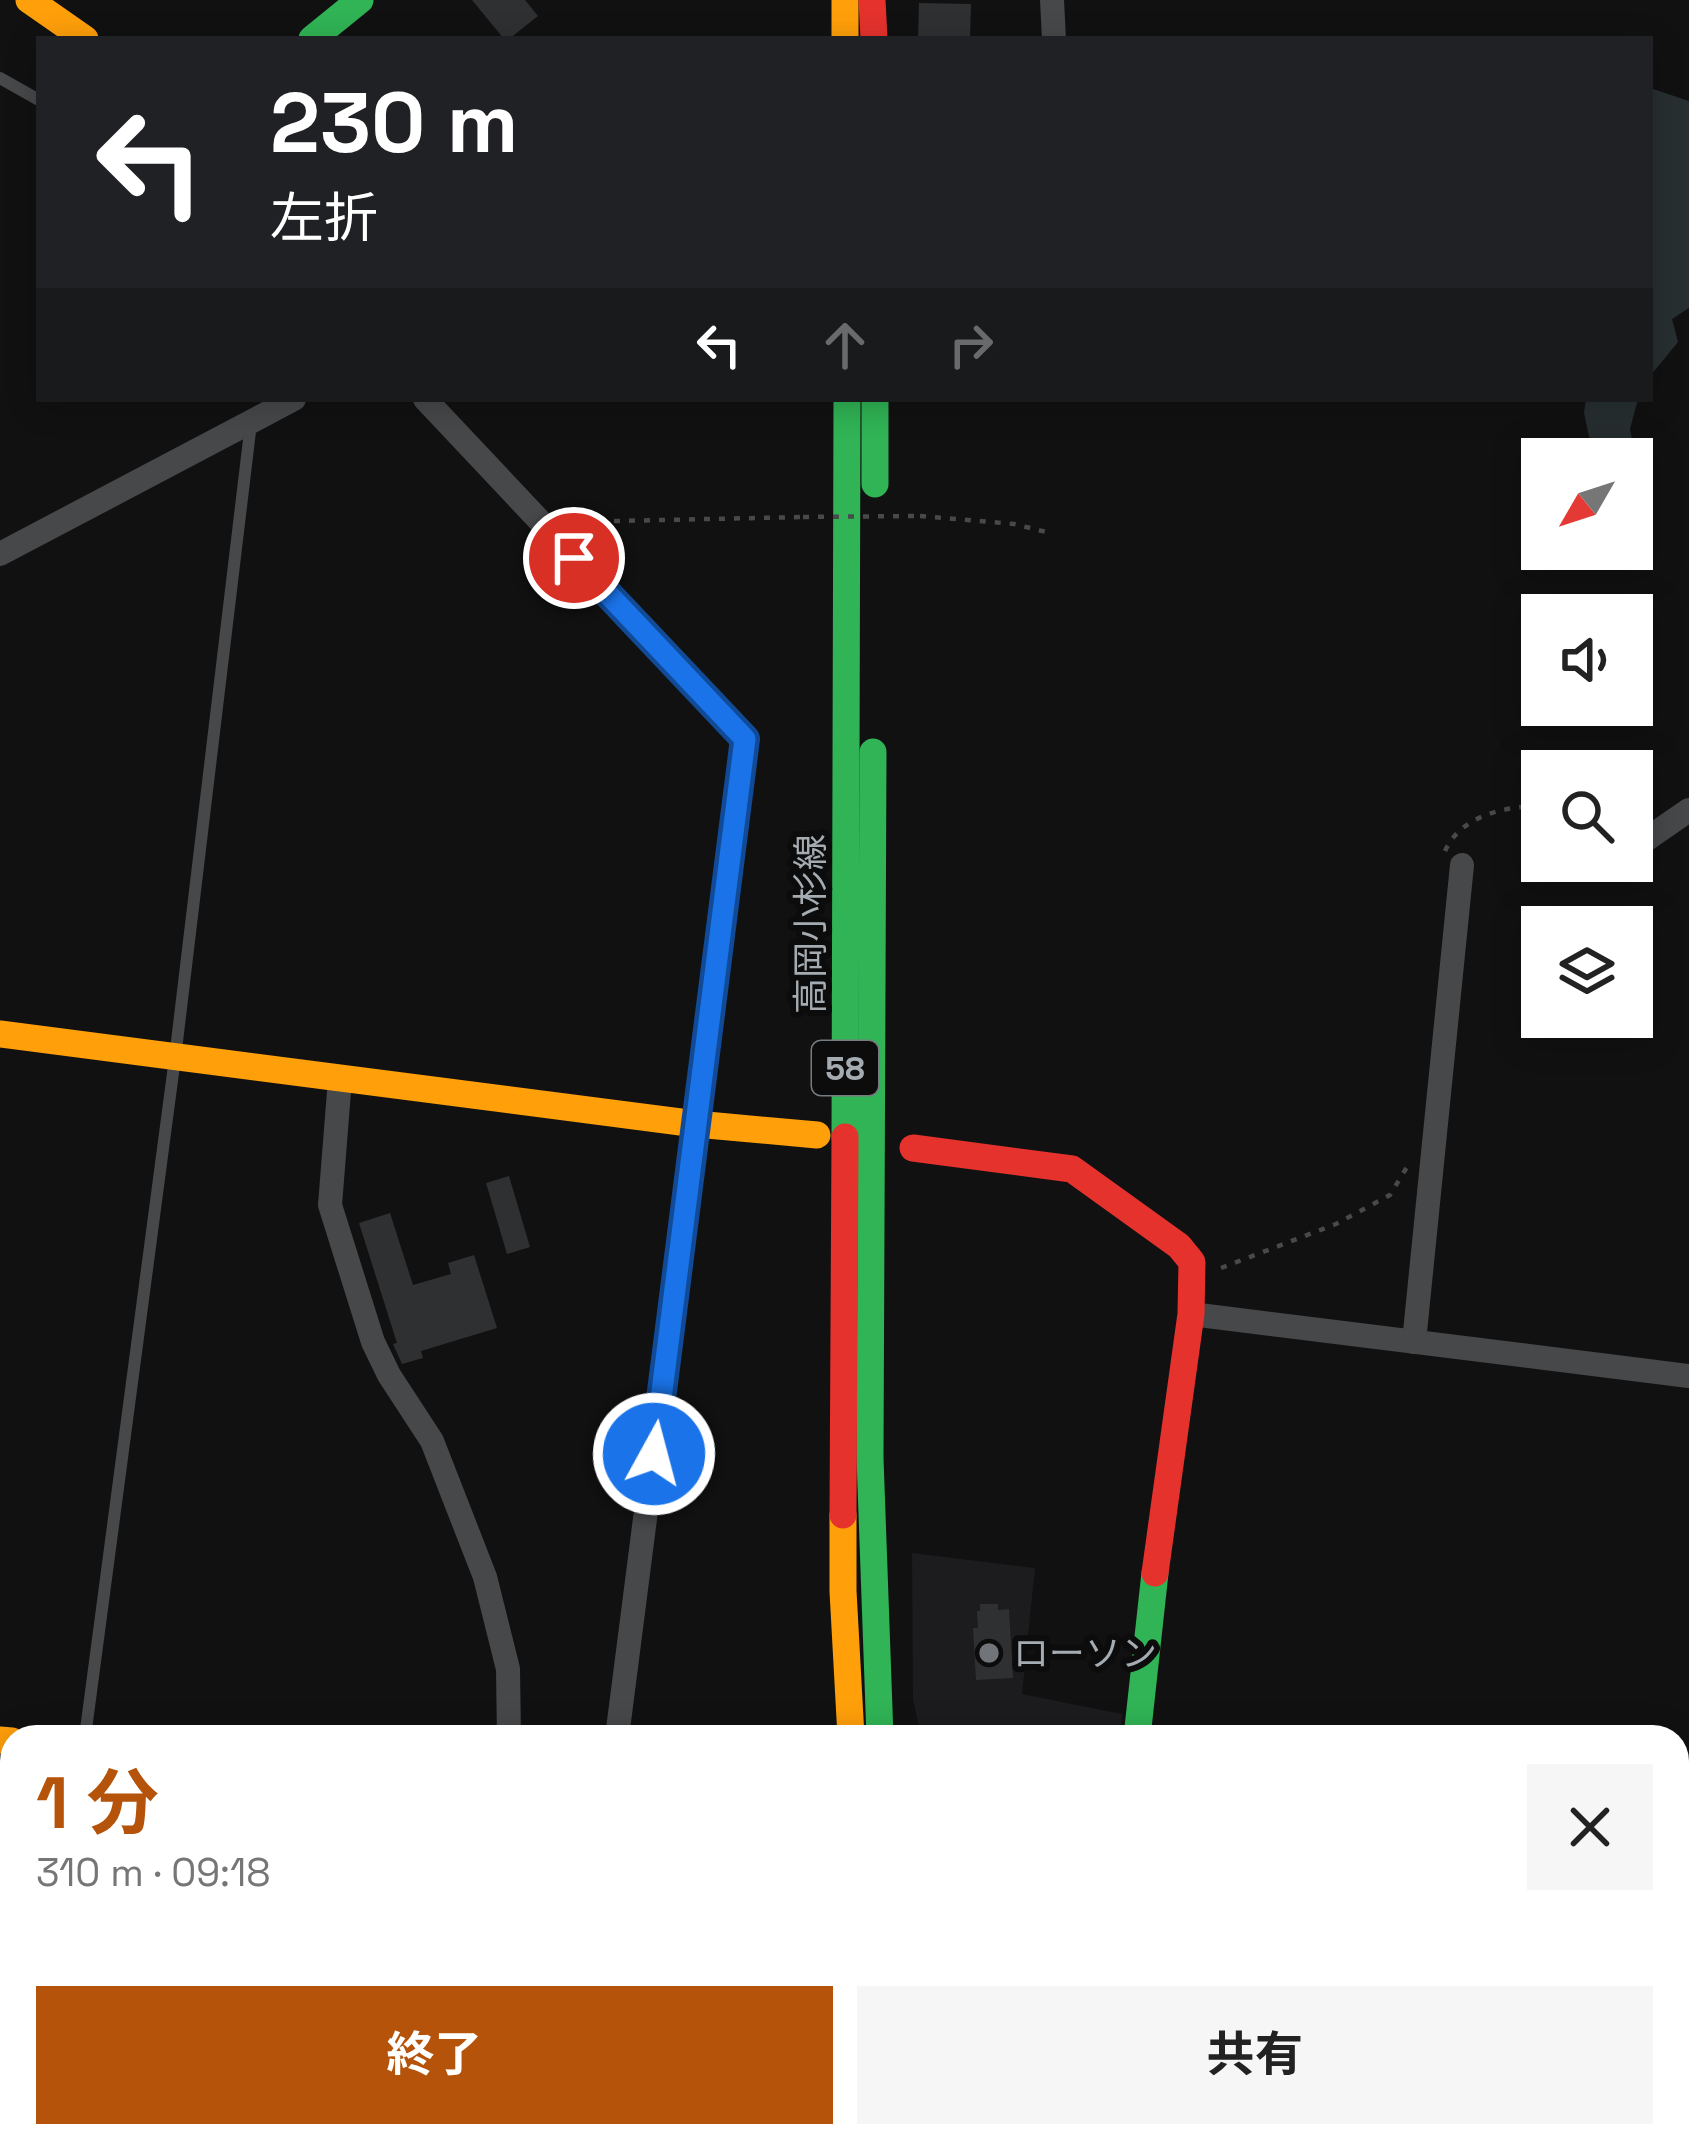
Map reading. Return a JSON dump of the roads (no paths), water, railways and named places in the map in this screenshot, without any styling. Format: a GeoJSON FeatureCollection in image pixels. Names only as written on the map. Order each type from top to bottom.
{"type":"FeatureCollection","features":[{"type":"Feature","properties":{"kind":"main road"},"geometry":{"type":"LineString","coordinates":[[29,0],[81,36]]}},
{"type":"Feature","properties":{"kind":"main road"},"geometry":{"type":"LineString","coordinates":[[316,36],[360,0]]}},
{"type":"Feature","properties":{"kind":"main road"},"geometry":{"type":"LineString","coordinates":[[845,0],[845,36]]}},
{"type":"Feature","properties":{"kind":"main road"},"geometry":{"type":"LineString","coordinates":[[872,0],[874,36]]}},
{"type":"Feature","properties":{"kind":"main road","name":"高岡小杉線"},"geometry":{"type":"LineString","coordinates":[[848,402],[843,1592],[850,1725]]}},
{"type":"Feature","properties":{"kind":"main road"},"geometry":{"type":"LineString","coordinates":[[874,512],[875,402]]}},
{"type":"Feature","properties":{"kind":"main road","name":"高岡小杉線"},"geometry":{"type":"LineString","coordinates":[[874,736],[870,1458],[880,1725]]}},
{"type":"Feature","properties":{"kind":"main road"},"geometry":{"type":"LineString","coordinates":[[0,1034],[696,1124],[817,1135]]}},
{"type":"Feature","properties":{"kind":"main road"},"geometry":{"type":"LineString","coordinates":[[913,1148],[1072,1169],[1179,1246],[1192,1262],[1191,1314],[1138,1725]]}},
{"type":"Feature","properties":{"kind":"street"},"geometry":{"type":"LineString","coordinates":[[1052,0],[1054,36]]}},
{"type":"Feature","properties":{"kind":"street"},"geometry":{"type":"LineString","coordinates":[[0,554],[288,402]]}},
{"type":"Feature","properties":{"kind":"street"},"geometry":{"type":"LineString","coordinates":[[427,402],[745,739],[619,1725]]}},
{"type":"Feature","properties":{"kind":"street"},"geometry":{"type":"LineString","coordinates":[[1653,835],[1689,810]]}},
{"type":"Feature","properties":{"kind":"street"},"geometry":{"type":"LineString","coordinates":[[1414,1342],[1452,865]]}},
{"type":"Feature","properties":{"kind":"street"},"geometry":{"type":"LineString","coordinates":[[340,1079],[330,1204],[373,1342],[432,1442],[485,1577],[508,1669],[509,1725]]}},
{"type":"Feature","properties":{"kind":"street"},"geometry":{"type":"LineString","coordinates":[[1191,1314],[1689,1376]]}},
{"type":"Feature","properties":{"kind":"lane"},"geometry":{"type":"LineString","coordinates":[[0,78],[36,97]]}},
{"type":"Feature","properties":{"kind":"lane"},"geometry":{"type":"LineString","coordinates":[[87,1725],[175,1058],[251,422]]}},
{"type":"Feature","properties":{"kind":"place","name":"ローソン"},"geometry":{"type":"Point","coordinates":[989,1653]}}]}
